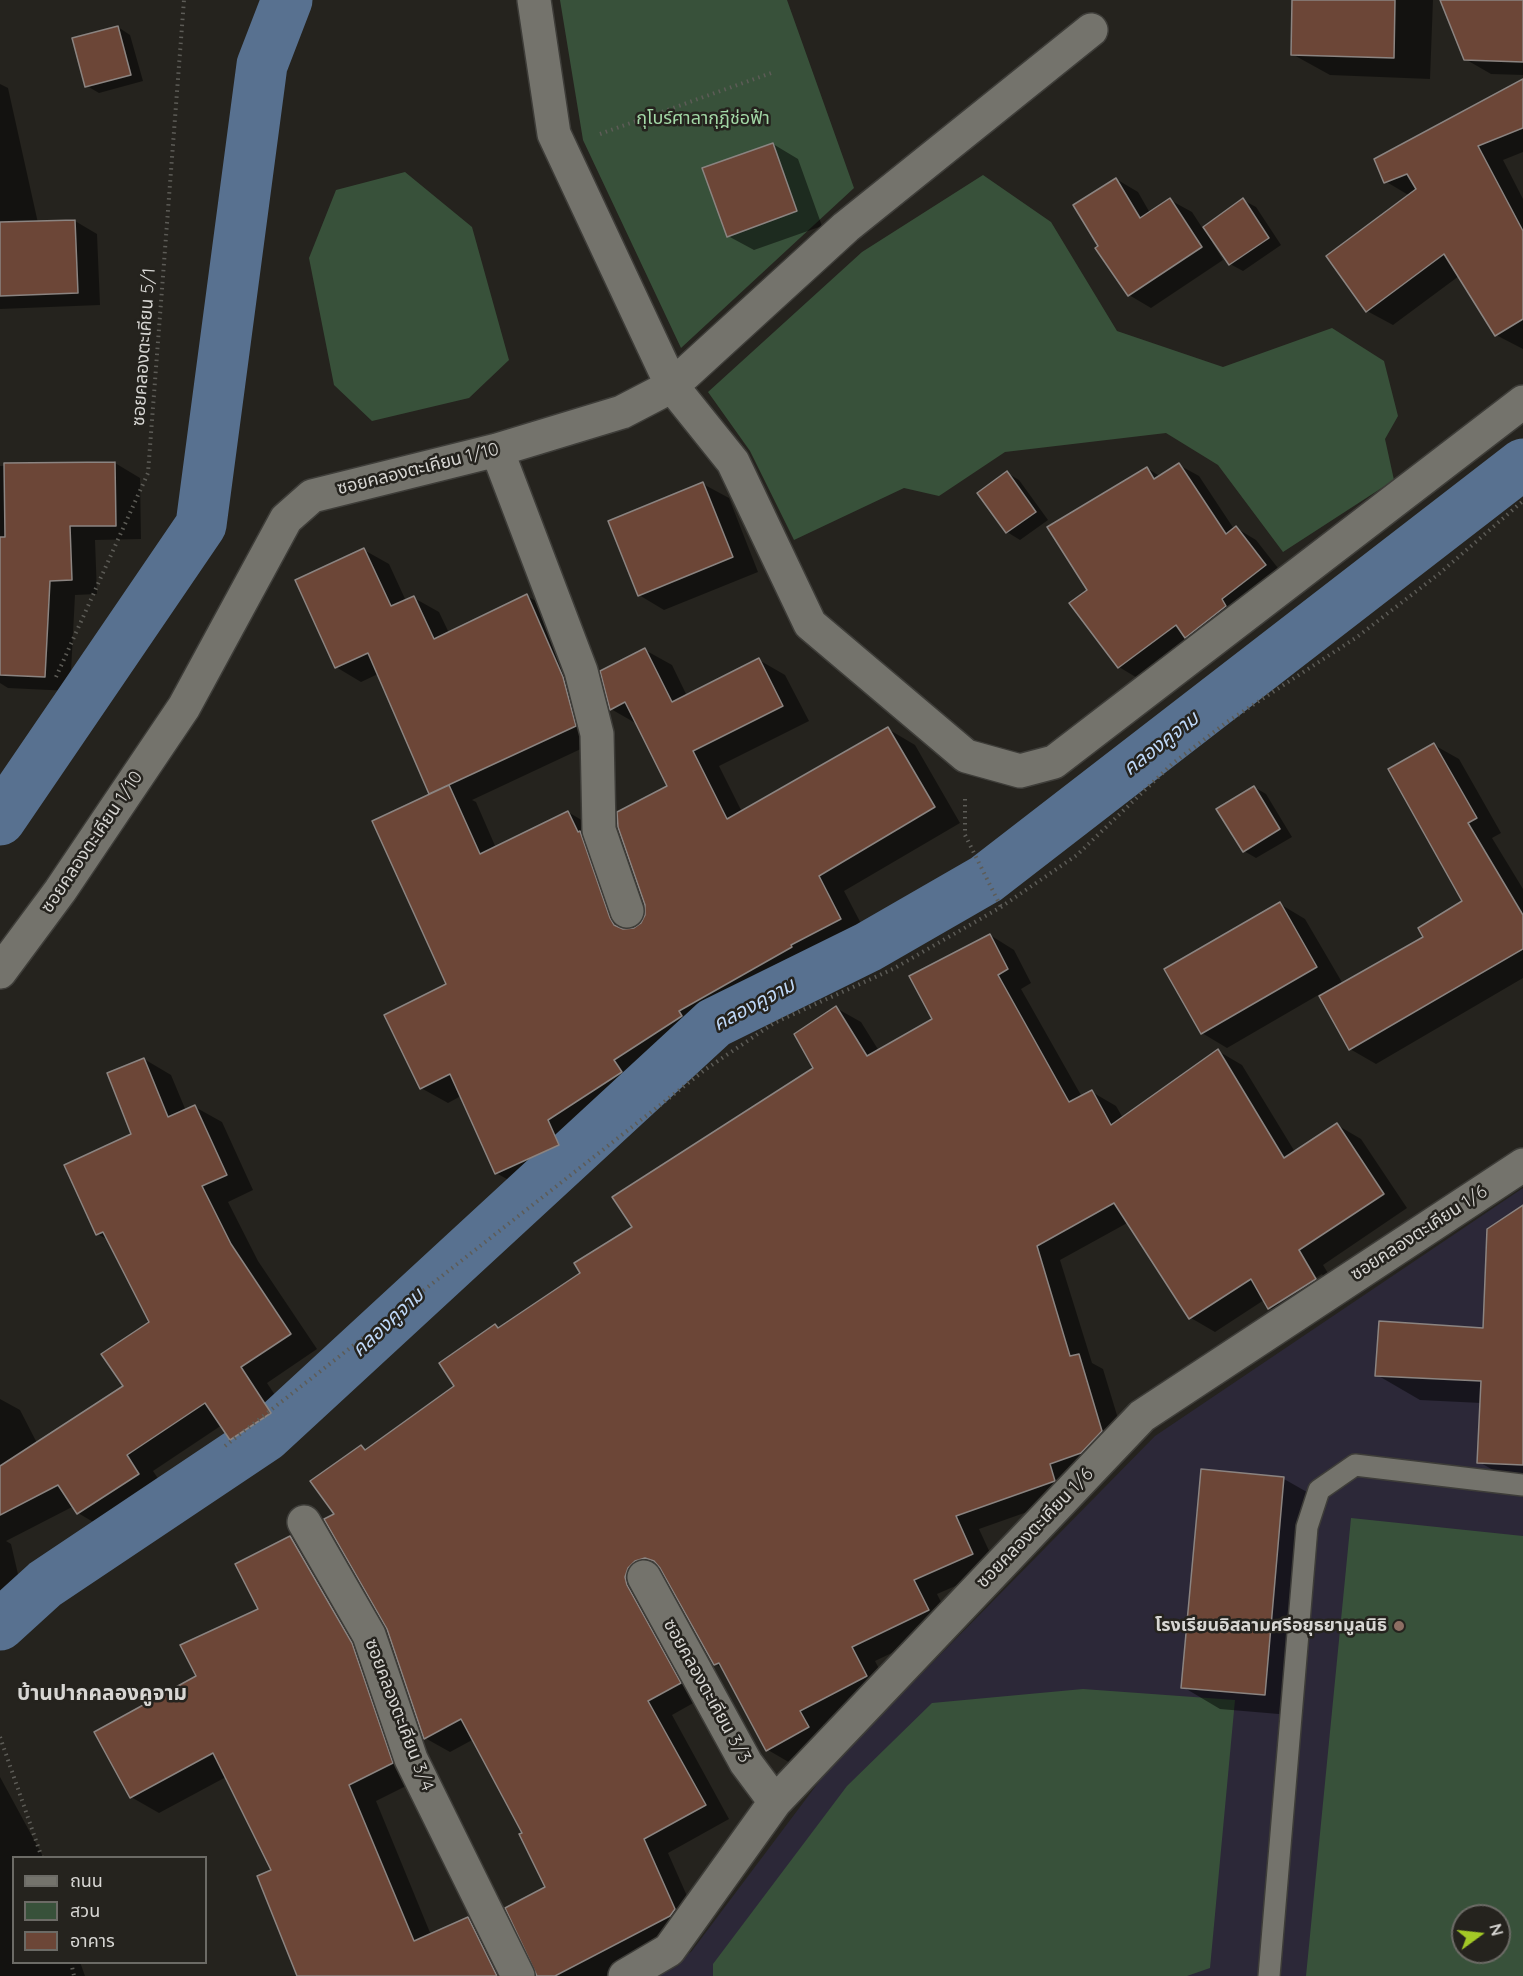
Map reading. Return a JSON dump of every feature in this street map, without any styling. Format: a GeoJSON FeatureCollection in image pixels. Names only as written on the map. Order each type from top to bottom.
{"type":"FeatureCollection","features":[{"type":"Feature","properties":{"kind":"street"},"geometry":{"type":"LineString","coordinates":[[534,0],[554,134],[672,386],[733,462],[810,624],[966,756],[1020,771],[1054,762],[1523,402]]}},
{"type":"Feature","properties":{"kind":"street","name":"ซอยคลองตะเคียน 1/10"},"geometry":{"type":"LineString","coordinates":[[0,972],[60,891],[184,707],[286,519],[312,496],[497,450],[622,412],[672,386],[846,227],[1091,30]]}},
{"type":"Feature","properties":{"kind":"street"},"geometry":{"type":"LineString","coordinates":[[497,450],[581,671],[597,734],[599,830],[627,911]]}},
{"type":"Feature","properties":{"kind":"street","name":"ซอยคลองตะเคียน 1/6"},"geometry":{"type":"LineString","coordinates":[[625,1976],[669,1950],[775,1802],[1142,1416],[1523,1165]]}},
{"type":"Feature","properties":{"kind":"street","name":"ซอยคลองตะเคียน 3/4"},"geometry":{"type":"LineString","coordinates":[[304,1522],[369,1635],[411,1759],[518,1976]]}},
{"type":"Feature","properties":{"kind":"street","name":"ซอยคลองตะเคียน 3/3"},"geometry":{"type":"LineString","coordinates":[[644,1577],[746,1763],[775,1802]]}},
{"type":"Feature","properties":{"kind":"lane"},"geometry":{"type":"LineString","coordinates":[[1269,1976],[1307,1527],[1319,1490],[1355,1465],[1523,1485]]}},
{"type":"Feature","properties":{"kind":"path","name":"ซอยคลองตะเคียน 5/1"},"geometry":{"type":"LineString","coordinates":[[56,677],[148,472],[184,0]]}},
{"type":"Feature","properties":{"kind":"path"},"geometry":{"type":"LineString","coordinates":[[560,149],[771,73]]}},
{"type":"Feature","properties":{"kind":"path"},"geometry":{"type":"LineString","coordinates":[[225,1446],[706,1069],[774,1023],[892,969],[1001,907],[1077,855],[1172,764],[1227,722],[1357,637],[1440,573],[1523,501]]}},
{"type":"Feature","properties":{"kind":"path"},"geometry":{"type":"LineString","coordinates":[[965,835],[1001,907]]}},
{"type":"Feature","properties":{"kind":"path"},"geometry":{"type":"LineString","coordinates":[[0,1737],[42,1856]]}},
{"type":"Feature","properties":{"kind":"shaded area"},"geometry":{"type":"Polygon","coordinates":[[[1523,1188],[1523,1976],[652,1976],[691,1952],[830,1767],[1155,1436],[1523,1188]]]}},
{"type":"Feature","properties":{"kind":"green space","name":"กุโบร์ศาลากุฎีช่อฟ้า"},"geometry":{"type":"Polygon","coordinates":[[[560,0],[787,0],[854,188],[681,348],[583,140],[560,0]]]}},
{"type":"Feature","properties":{"kind":"green space"},"geometry":{"type":"Polygon","coordinates":[[[405,172],[472,227],[509,360],[469,398],[372,421],[334,385],[309,258],[336,190],[405,172]]]}},
{"type":"Feature","properties":{"kind":"green space"},"geometry":{"type":"Polygon","coordinates":[[[983,175],[1051,222],[1117,331],[1223,367],[1332,328],[1384,361],[1398,416],[1385,439],[1394,480],[1283,552],[1218,465],[1166,433],[1005,452],[939,496],[904,488],[794,540],[750,451],[708,392],[862,252],[983,175]]]}},
{"type":"Feature","properties":{"kind":"green space"},"geometry":{"type":"Polygon","coordinates":[[[1351,1518],[1523,1536],[1523,1976],[1306,1976],[1351,1518]]]}},
{"type":"Feature","properties":{"kind":"green space"},"geometry":{"type":"Polygon","coordinates":[[[1083,1689],[1235,1700],[1210,1968],[1187,1976],[713,1976],[713,1964],[847,1786],[932,1703],[1083,1689]]]}},
{"type":"Feature","properties":{"kind":"building"},"geometry":{"type":"Polygon","coordinates":[[[1292,0],[1395,0],[1394,58],[1291,55],[1292,0]]]}},
{"type":"Feature","properties":{"kind":"building"},"geometry":{"type":"Polygon","coordinates":[[[1440,0],[1523,0],[1523,62],[1464,60],[1440,0]]]}},
{"type":"Feature","properties":{"kind":"building"},"geometry":{"type":"Polygon","coordinates":[[[118,26],[131,75],[85,87],[72,38],[118,26]]]}},
{"type":"Feature","properties":{"kind":"building"},"geometry":{"type":"Polygon","coordinates":[[[1523,79],[1523,128],[1478,146],[1523,231],[1523,319],[1495,336],[1444,254],[1366,312],[1326,256],[1416,189],[1407,174],[1384,183],[1374,159],[1523,79]]]}},
{"type":"Feature","properties":{"kind":"building"},"geometry":{"type":"Polygon","coordinates":[[[773,143],[797,211],[727,237],[702,168],[773,143]]]}},
{"type":"Feature","properties":{"kind":"building"},"geometry":{"type":"Polygon","coordinates":[[[1116,178],[1140,218],[1170,198],[1202,247],[1128,296],[1095,248],[1098,246],[1073,205],[1116,178]]]}},
{"type":"Feature","properties":{"kind":"building"},"geometry":{"type":"Polygon","coordinates":[[[1243,198],[1269,238],[1229,265],[1203,227],[1243,198]]]}},
{"type":"Feature","properties":{"kind":"building"},"geometry":{"type":"Polygon","coordinates":[[[75,220],[78,293],[0,296],[0,222],[75,220]]]}},
{"type":"Feature","properties":{"kind":"building"},"geometry":{"type":"Polygon","coordinates":[[[115,462],[116,526],[70,526],[72,580],[50,581],[45,677],[0,675],[0,537],[5,537],[4,463],[115,462]]]}},
{"type":"Feature","properties":{"kind":"building"},"geometry":{"type":"Polygon","coordinates":[[[1179,463],[1226,534],[1236,526],[1266,565],[1222,599],[1226,606],[1185,638],[1176,625],[1118,668],[1069,603],[1087,590],[1047,527],[1147,467],[1154,479],[1179,463]]]}},
{"type":"Feature","properties":{"kind":"building"},"geometry":{"type":"Polygon","coordinates":[[[1007,471],[1036,512],[1006,533],[977,493],[1007,471]]]}},
{"type":"Feature","properties":{"kind":"building"},"geometry":{"type":"Polygon","coordinates":[[[703,482],[733,557],[638,596],[608,521],[703,482]]]}},
{"type":"Feature","properties":{"kind":"building"},"geometry":{"type":"Polygon","coordinates":[[[364,548],[391,606],[414,596],[434,639],[527,594],[563,677],[576,726],[429,794],[368,653],[335,668],[295,580],[364,548]]]}},
{"type":"Feature","properties":{"kind":"building"},"geometry":{"type":"Polygon","coordinates":[[[645,648],[672,702],[759,658],[783,706],[693,751],[727,819],[888,727],[935,807],[819,876],[841,919],[791,945],[792,947],[679,1011],[682,1016],[614,1060],[622,1072],[548,1120],[559,1145],[495,1174],[450,1074],[420,1089],[384,1015],[446,984],[372,821],[449,785],[480,854],[568,811],[578,832],[580,831],[610,918],[614,925],[623,929],[634,928],[641,923],[645,915],[645,905],[618,827],[617,812],[667,786],[625,702],[610,710],[600,671],[645,648]]]}},
{"type":"Feature","properties":{"kind":"building"},"geometry":{"type":"Polygon","coordinates":[[[1434,743],[1477,818],[1468,823],[1523,915],[1523,949],[1349,1050],[1319,996],[1423,937],[1418,928],[1462,901],[1388,769],[1434,743]]]}},
{"type":"Feature","properties":{"kind":"building"},"geometry":{"type":"Polygon","coordinates":[[[1254,786],[1280,829],[1243,852],[1216,809],[1254,786]]]}},
{"type":"Feature","properties":{"kind":"building"},"geometry":{"type":"Polygon","coordinates":[[[1280,902],[1317,967],[1201,1034],[1164,969],[1280,902]]]}},
{"type":"Feature","properties":{"kind":"building"},"geometry":{"type":"Polygon","coordinates":[[[990,934],[1008,969],[998,975],[1069,1102],[1092,1090],[1111,1125],[1218,1049],[1284,1158],[1337,1123],[1384,1194],[1299,1250],[1316,1279],[1268,1309],[1251,1279],[1189,1319],[1114,1203],[1037,1246],[1070,1356],[1079,1354],[1102,1431],[1081,1453],[1050,1464],[1055,1481],[956,1516],[973,1554],[914,1580],[929,1610],[852,1647],[867,1676],[800,1711],[809,1727],[766,1751],[719,1663],[714,1665],[660,1568],[654,1561],[645,1558],[635,1561],[628,1568],[625,1577],[627,1585],[681,1683],[648,1701],[706,1805],[644,1839],[675,1909],[670,1916],[555,1976],[537,1976],[505,1908],[545,1887],[519,1834],[522,1833],[461,1719],[424,1739],[387,1629],[324,1519],[334,1514],[310,1481],[361,1445],[365,1450],[454,1386],[439,1363],[495,1324],[498,1328],[580,1273],[574,1263],[632,1227],[612,1197],[813,1068],[794,1034],[836,1006],[867,1056],[932,1019],[909,976],[990,934]]]}},
{"type":"Feature","properties":{"kind":"building"},"geometry":{"type":"Polygon","coordinates":[[[144,1058],[168,1117],[195,1105],[227,1175],[202,1186],[231,1244],[291,1334],[241,1367],[271,1413],[230,1440],[205,1403],[127,1455],[139,1474],[77,1514],[58,1485],[0,1515],[0,1466],[123,1386],[101,1354],[149,1322],[103,1232],[96,1235],[64,1165],[131,1134],[107,1073],[144,1058]]]}},
{"type":"Feature","properties":{"kind":"building"},"geometry":{"type":"Polygon","coordinates":[[[1523,1205],[1523,1465],[1477,1463],[1481,1381],[1375,1376],[1379,1321],[1483,1328],[1487,1229],[1523,1205]]]}},
{"type":"Feature","properties":{"kind":"building"},"geometry":{"type":"Polygon","coordinates":[[[1201,1469],[1284,1477],[1265,1695],[1181,1688],[1201,1469]]]}},
{"type":"Feature","properties":{"kind":"building"},"geometry":{"type":"Polygon","coordinates":[[[290,1536],[352,1643],[393,1763],[349,1785],[414,1941],[468,1917],[497,1976],[297,1976],[257,1876],[271,1870],[213,1753],[130,1798],[94,1732],[196,1676],[180,1645],[258,1609],[235,1564],[290,1536]]]}},
{"type":"Feature","properties":{"kind":"waterway"},"geometry":{"type":"LineString","coordinates":[[0,820],[201,525],[262,65],[287,0]]}},
{"type":"Feature","properties":{"kind":"waterway","name":"คลองคูจาม"},"geometry":{"type":"LineString","coordinates":[[0,1625],[45,1584],[266,1436],[714,1023],[868,947],[986,879],[1523,464]]}},
{"type":"Feature","properties":{"kind":"place","name":"โรงเรียนอิสลามศรีอยุธยามูลนิธิ"},"geometry":{"type":"Point","coordinates":[1399,1626]}},
{"type":"Feature","properties":{"kind":"district","name":"บ้านปากคลองคูจาม"},"geometry":{"type":"Point","coordinates":[102,1694]}}]}
